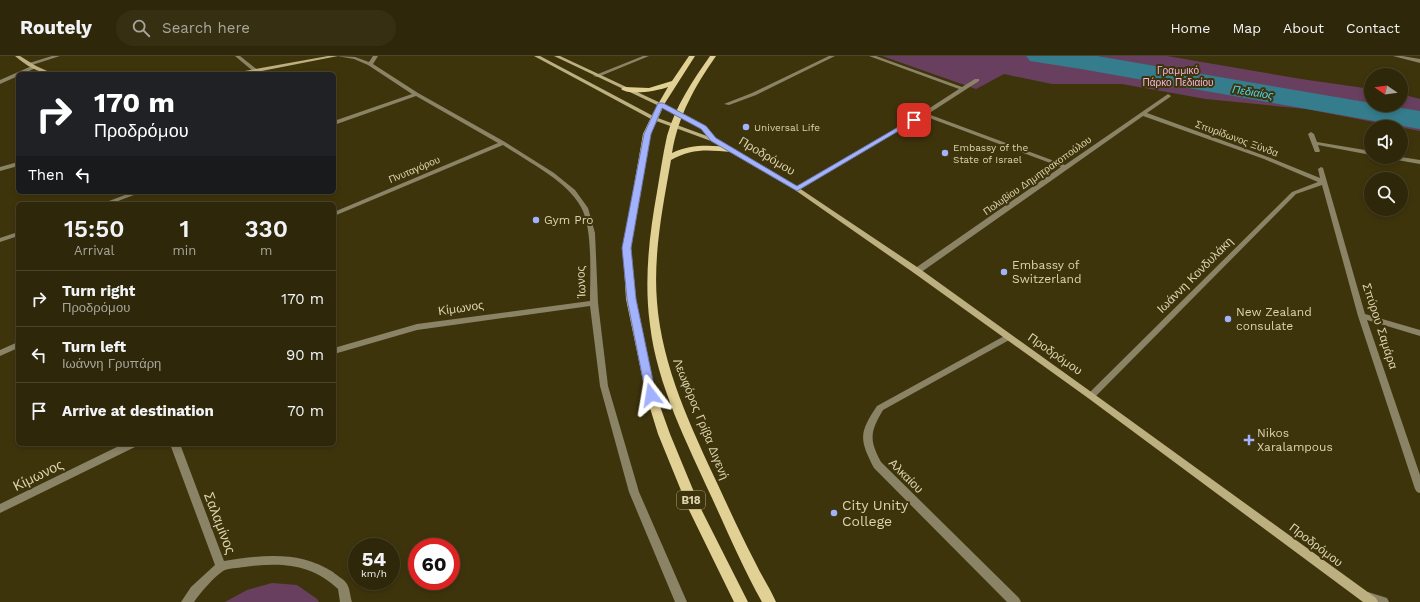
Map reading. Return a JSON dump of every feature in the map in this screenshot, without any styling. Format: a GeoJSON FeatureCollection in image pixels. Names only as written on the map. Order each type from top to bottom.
{"type":"FeatureCollection","features":[{"type":"Feature","properties":{"kind":"main road"},"geometry":{"type":"LineString","coordinates":[[17,56],[32,66],[46,72]]}},
{"type":"Feature","properties":{"kind":"main road"},"geometry":{"type":"LineString","coordinates":[[250,72],[336,56]]}},
{"type":"Feature","properties":{"kind":"main road","name":"Προδρόμου"},"geometry":{"type":"LineString","coordinates":[[536,56],[653,118],[674,127],[713,140],[797,189],[917,271],[1091,396],[1368,599]]}},
{"type":"Feature","properties":{"kind":"main road","name":"Προδρόμου"},"geometry":{"type":"LineString","coordinates":[[556,56],[680,114],[704,127],[713,140]]}},
{"type":"Feature","properties":{"kind":"main road","name":"B18"},"geometry":{"type":"LineString","coordinates":[[692,56],[660,105],[647,134],[626,248],[631,299],[651,395],[664,434],[695,510],[741,602]]}},
{"type":"Feature","properties":{"kind":"main road","name":"Λεωφόρος Γρίβα Διγενή"},"geometry":{"type":"LineString","coordinates":[[713,56],[693,84],[674,127],[654,232],[652,302],[658,342],[664,368],[675,398],[706,471],[769,602]]}},
{"type":"Feature","properties":{"kind":"main road"},"geometry":{"type":"LineString","coordinates":[[624,89],[647,91],[663,88],[673,83]]}},
{"type":"Feature","properties":{"kind":"main road"},"geometry":{"type":"LineString","coordinates":[[667,160],[680,151],[689,149],[710,147],[732,150]]}},
{"type":"Feature","properties":{"kind":"street"},"geometry":{"type":"LineString","coordinates":[[20,72],[58,56]]}},
{"type":"Feature","properties":{"kind":"street"},"geometry":{"type":"LineString","coordinates":[[237,56],[256,71]]}},
{"type":"Feature","properties":{"kind":"street","name":"Ίωνος"},"geometry":{"type":"LineString","coordinates":[[339,56],[355,58],[370,64],[416,94],[504,143],[552,174],[573,191],[585,208],[592,232],[594,303],[604,386],[634,492],[681,602]]}},
{"type":"Feature","properties":{"kind":"street"},"geometry":{"type":"LineString","coordinates":[[370,64],[376,56]]}},
{"type":"Feature","properties":{"kind":"street"},"geometry":{"type":"LineString","coordinates":[[596,76],[647,56]]}},
{"type":"Feature","properties":{"kind":"street"},"geometry":{"type":"LineString","coordinates":[[727,104],[754,94],[833,56]]}},
{"type":"Feature","properties":{"kind":"street"},"geometry":{"type":"LineString","coordinates":[[871,56],[962,88]]}},
{"type":"Feature","properties":{"kind":"street"},"geometry":{"type":"LineString","coordinates":[[1395,56],[1420,60]]}},
{"type":"Feature","properties":{"kind":"street"},"geometry":{"type":"LineString","coordinates":[[0,82],[16,74]]}},
{"type":"Feature","properties":{"kind":"street"},"geometry":{"type":"LineString","coordinates":[[797,189],[924,114],[962,88],[977,80]]}},
{"type":"Feature","properties":{"kind":"street"},"geometry":{"type":"LineString","coordinates":[[336,122],[416,94]]}},
{"type":"Feature","properties":{"kind":"street","name":"Πολυβίου Δημητρακοπούλου"},"geometry":{"type":"LineString","coordinates":[[917,271],[1168,96]]}},
{"type":"Feature","properties":{"kind":"street"},"geometry":{"type":"LineString","coordinates":[[924,114],[1066,167]]}},
{"type":"Feature","properties":{"kind":"street","name":"Σπυρίδωνος Ξύνδα"},"geometry":{"type":"LineString","coordinates":[[1143,114],[1266,158],[1324,182]]}},
{"type":"Feature","properties":{"kind":"street"},"geometry":{"type":"LineString","coordinates":[[1311,134],[1317,151]]}},
{"type":"Feature","properties":{"kind":"street","name":"Πνυταγόρου"},"geometry":{"type":"LineString","coordinates":[[336,213],[504,143]]}},
{"type":"Feature","properties":{"kind":"street"},"geometry":{"type":"LineString","coordinates":[[1315,143],[1364,152]]}},
{"type":"Feature","properties":{"kind":"street"},"geometry":{"type":"LineString","coordinates":[[1408,160],[1420,162]]}},
{"type":"Feature","properties":{"kind":"street"},"geometry":{"type":"LineString","coordinates":[[0,169],[16,165]]}},
{"type":"Feature","properties":{"kind":"street","name":"Σπύρου Σαμάρα"},"geometry":{"type":"LineString","coordinates":[[1321,169],[1362,316],[1420,489]]}},
{"type":"Feature","properties":{"kind":"street","name":"Ιωάννη Κονδυλάκη"},"geometry":{"type":"LineString","coordinates":[[1091,396],[1294,193],[1324,182]]}},
{"type":"Feature","properties":{"kind":"street"},"geometry":{"type":"LineString","coordinates":[[110,202],[133,194]]}},
{"type":"Feature","properties":{"kind":"street"},"geometry":{"type":"LineString","coordinates":[[0,240],[16,235]]}},
{"type":"Feature","properties":{"kind":"street","name":"Κίμωνος"},"geometry":{"type":"LineString","coordinates":[[336,350],[417,327],[594,303]]}},
{"type":"Feature","properties":{"kind":"street"},"geometry":{"type":"LineString","coordinates":[[1362,316],[1420,333]]}},
{"type":"Feature","properties":{"kind":"street","name":"Αλκαίου"},"geometry":{"type":"LineString","coordinates":[[1008,337],[880,408],[869,425],[866,436],[867,445],[877,465],[1015,602]]}},
{"type":"Feature","properties":{"kind":"street"},"geometry":{"type":"LineString","coordinates":[[0,353],[16,346]]}},
{"type":"Feature","properties":{"kind":"street","name":"Κίμωνος"},"geometry":{"type":"LineString","coordinates":[[0,509],[128,446]]}},
{"type":"Feature","properties":{"kind":"street","name":"Σαλαμίνος"},"geometry":{"type":"LineString","coordinates":[[176,446],[221,566],[252,561],[272,560],[304,563],[324,571],[342,587],[346,602]]}},
{"type":"Feature","properties":{"kind":"street"},"geometry":{"type":"LineString","coordinates":[[187,602],[195,591],[221,566]]}},
{"type":"Feature","properties":{"kind":"street"},"geometry":{"type":"LineString","coordinates":[[1368,599],[1383,602]]}},
{"type":"Feature","properties":{"kind":"green space","name":"Γραμμικό Πάρκο Πεδιαίου"},"geometry":{"type":"Polygon","coordinates":[[[882,56],[1167,56],[1301,79],[1364,88],[1364,112],[1408,112],[1408,96],[1420,99],[1420,131],[1408,129],[1408,120],[1364,120],[1306,109],[1206,99],[1122,84],[1052,84],[1004,74],[976,89],[882,56]]]}},
{"type":"Feature","properties":{"kind":"green space"},"geometry":{"type":"Polygon","coordinates":[[[272,583],[297,585],[319,602],[225,602],[247,590],[272,583]]]}},
{"type":"Feature","properties":{"kind":"waterway","name":"Πεδιαίος"},"geometry":{"type":"LineString","coordinates":[[1039,56],[1081,61],[1420,120]]}},
{"type":"Feature","properties":{"kind":"place","name":"Universal Life"},"geometry":{"type":"Point","coordinates":[746,127]}},
{"type":"Feature","properties":{"kind":"place","name":"Embassy of the State of Israel"},"geometry":{"type":"Point","coordinates":[945,153]}},
{"type":"Feature","properties":{"kind":"place","name":"Gym Pro"},"geometry":{"type":"Point","coordinates":[536,220]}},
{"type":"Feature","properties":{"kind":"place","name":"Embassy of Switzerland"},"geometry":{"type":"Point","coordinates":[1004,272]}},
{"type":"Feature","properties":{"kind":"place","name":"New Zealand consulate"},"geometry":{"type":"Point","coordinates":[1228,319]}},
{"type":"Feature","properties":{"kind":"place","name":"Nikos Xaralampous"},"geometry":{"type":"Point","coordinates":[1249,440]}},
{"type":"Feature","properties":{"kind":"place","name":"City Unity College"},"geometry":{"type":"Point","coordinates":[834,513]}},
{"type":"Feature","properties":{"kind":"route"},"geometry":{"type":"LineString","coordinates":[[651,395],[631,299],[626,248],[647,134],[660,105],[704,127],[713,140],[797,189],[914,120]]}}]}
